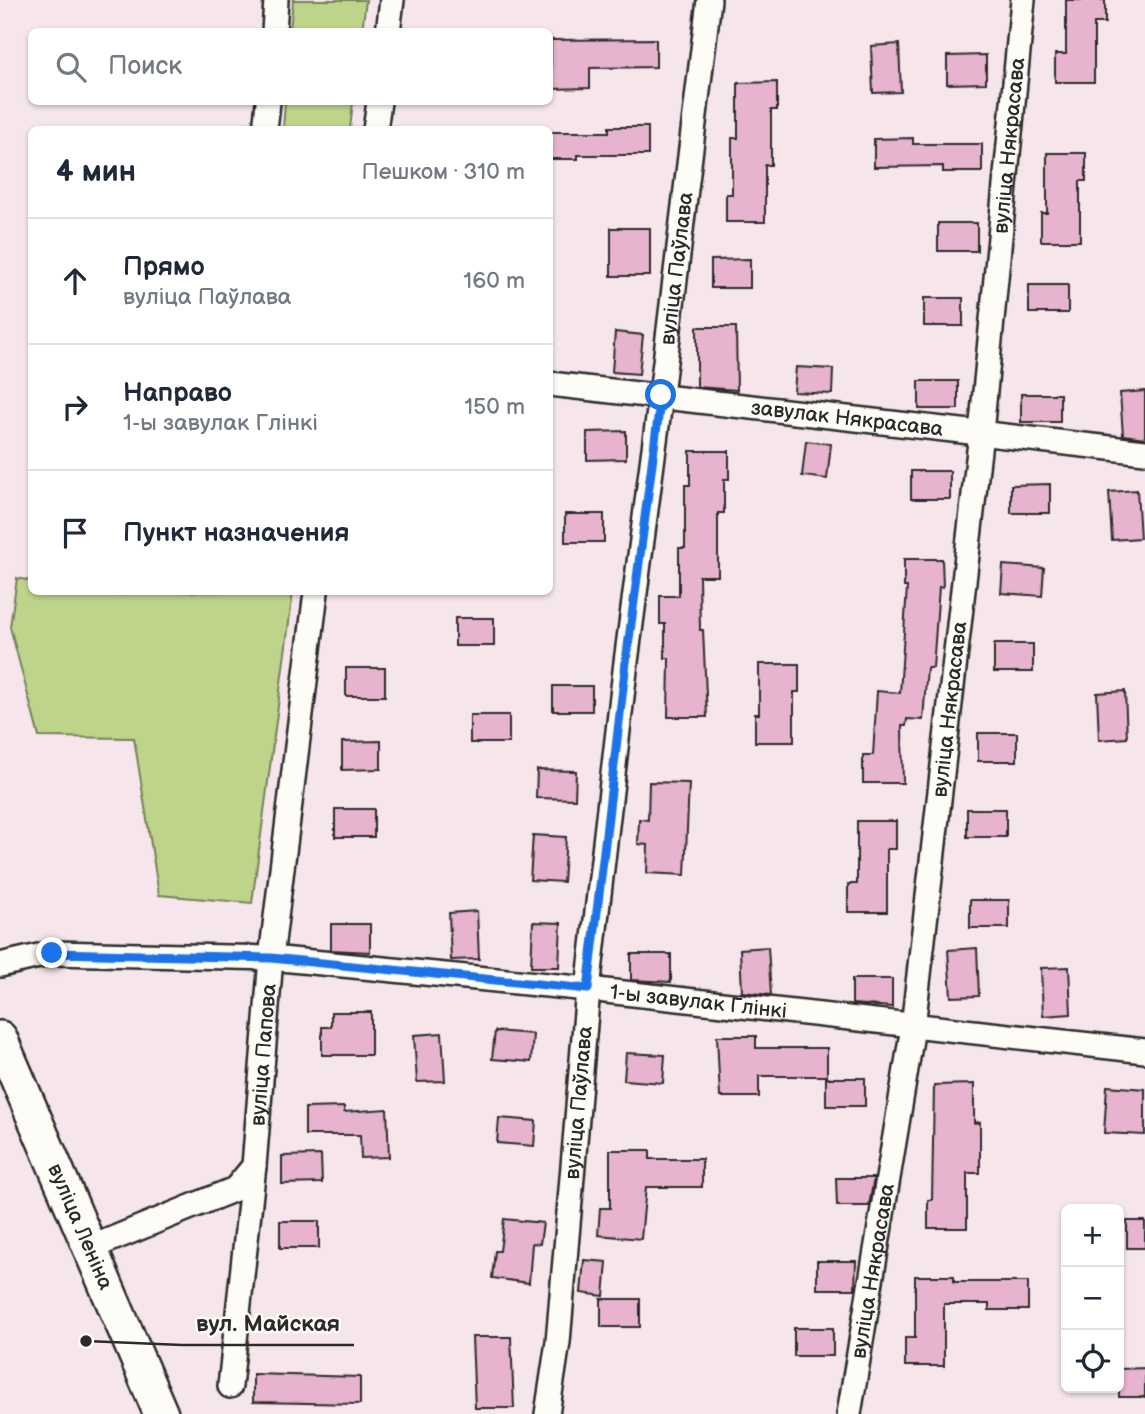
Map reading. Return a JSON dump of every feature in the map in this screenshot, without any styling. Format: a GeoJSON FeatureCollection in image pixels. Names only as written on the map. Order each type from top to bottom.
{"type":"FeatureCollection","features":[{"type":"Feature","properties":{"kind":"main road","name":"вуліца Леніна"},"geometry":{"type":"LineString","coordinates":[[0,1038],[161,1414]]}},
{"type":"Feature","properties":{"kind":"street"},"geometry":{"type":"LineString","coordinates":[[274,28],[276,0]]}},
{"type":"Feature","properties":{"kind":"street"},"geometry":{"type":"LineString","coordinates":[[388,28],[392,0]]}},
{"type":"Feature","properties":{"kind":"street","name":"вуліца Паўлава"},"geometry":{"type":"LineString","coordinates":[[547,1414],[558,1342],[588,989],[709,0]]}},
{"type":"Feature","properties":{"kind":"street","name":"вуліца Някрасава"},"geometry":{"type":"LineString","coordinates":[[849,1414],[913,1027],[981,433],[1023,0]]}},
{"type":"Feature","properties":{"kind":"street"},"geometry":{"type":"LineString","coordinates":[[265,126],[268,105]]}},
{"type":"Feature","properties":{"kind":"street"},"geometry":{"type":"LineString","coordinates":[[376,126],[379,105]]}},
{"type":"Feature","properties":{"kind":"street","name":"завулак Някрасава"},"geometry":{"type":"LineString","coordinates":[[553,384],[1145,452]]}},
{"type":"Feature","properties":{"kind":"street","name":"вуліца Папова"},"geometry":{"type":"LineString","coordinates":[[230,1386],[254,1166],[271,958],[316,595]]}},
{"type":"Feature","properties":{"kind":"street","name":"1-ы завулак Глінкі"},"geometry":{"type":"LineString","coordinates":[[0,965],[52,953],[271,958],[588,989],[1145,1051]]}},
{"type":"Feature","properties":{"kind":"street"},"geometry":{"type":"LineString","coordinates":[[90,1248],[235,1189],[254,1166]]}},
{"type":"Feature","properties":{"kind":"green space"},"geometry":{"type":"Polygon","coordinates":[[[293,0],[366,0],[362,28],[290,28],[293,0]]]}},
{"type":"Feature","properties":{"kind":"green space"},"geometry":{"type":"Polygon","coordinates":[[[285,105],[353,105],[350,126],[283,126],[285,105]]]}},
{"type":"Feature","properties":{"kind":"green space"},"geometry":{"type":"Polygon","coordinates":[[[17,578],[28,580],[28,595],[293,595],[252,903],[159,895],[134,738],[39,737],[10,627],[17,578]]]}},
{"type":"Feature","properties":{"kind":"building"},"geometry":{"type":"Polygon","coordinates":[[[1066,0],[1105,0],[1105,23],[1094,23],[1094,82],[1055,82],[1055,54],[1066,54],[1066,0]]]}},
{"type":"Feature","properties":{"kind":"building"},"geometry":{"type":"Polygon","coordinates":[[[656,39],[656,67],[590,68],[590,88],[553,89],[553,40],[656,39]]]}},
{"type":"Feature","properties":{"kind":"building"},"geometry":{"type":"Polygon","coordinates":[[[899,44],[901,92],[873,93],[871,46],[899,44]]]}},
{"type":"Feature","properties":{"kind":"building"},"geometry":{"type":"Polygon","coordinates":[[[986,55],[986,83],[947,84],[947,56],[986,55]]]}},
{"type":"Feature","properties":{"kind":"building"},"geometry":{"type":"Polygon","coordinates":[[[777,82],[777,110],[771,110],[771,165],[765,165],[765,222],[726,222],[726,194],[732,194],[732,138],[738,138],[738,83],[777,82]]]}},
{"type":"Feature","properties":{"kind":"building"},"geometry":{"type":"Polygon","coordinates":[[[609,127],[648,127],[648,155],[578,155],[578,159],[553,159],[553,132],[609,132],[609,127]]]}},
{"type":"Feature","properties":{"kind":"building"},"geometry":{"type":"Polygon","coordinates":[[[913,138],[913,144],[982,144],[982,172],[943,172],[943,166],[874,167],[874,139],[913,138]]]}},
{"type":"Feature","properties":{"kind":"building"},"geometry":{"type":"Polygon","coordinates":[[[1047,153],[1086,153],[1086,181],[1080,181],[1080,241],[1041,241],[1041,213],[1047,213],[1047,153]]]}},
{"type":"Feature","properties":{"kind":"building"},"geometry":{"type":"Polygon","coordinates":[[[938,223],[977,223],[977,251],[938,251],[938,223]]]}},
{"type":"Feature","properties":{"kind":"building"},"geometry":{"type":"Polygon","coordinates":[[[611,228],[650,228],[650,276],[611,276],[611,228]]]}},
{"type":"Feature","properties":{"kind":"building"},"geometry":{"type":"Polygon","coordinates":[[[750,259],[750,288],[711,288],[711,260],[750,259]]]}},
{"type":"Feature","properties":{"kind":"building"},"geometry":{"type":"Polygon","coordinates":[[[1029,285],[1068,285],[1068,313],[1029,313],[1029,285]]]}},
{"type":"Feature","properties":{"kind":"building"},"geometry":{"type":"Polygon","coordinates":[[[924,298],[963,298],[963,326],[924,326],[924,298]]]}},
{"type":"Feature","properties":{"kind":"building"},"geometry":{"type":"Polygon","coordinates":[[[697,327],[736,327],[737,390],[697,387],[697,327]]]}},
{"type":"Feature","properties":{"kind":"building"},"geometry":{"type":"Polygon","coordinates":[[[615,332],[643,335],[639,374],[612,372],[615,332]]]}},
{"type":"Feature","properties":{"kind":"building"},"geometry":{"type":"Polygon","coordinates":[[[796,367],[833,369],[832,394],[794,392],[796,367]]]}},
{"type":"Feature","properties":{"kind":"building"},"geometry":{"type":"Polygon","coordinates":[[[919,381],[958,381],[958,409],[919,409],[919,381]]]}},
{"type":"Feature","properties":{"kind":"building"},"geometry":{"type":"Polygon","coordinates":[[[1145,391],[1145,438],[1123,435],[1120,393],[1145,391]]]}},
{"type":"Feature","properties":{"kind":"building"},"geometry":{"type":"Polygon","coordinates":[[[1021,394],[1060,394],[1060,422],[1021,422],[1021,394]]]}},
{"type":"Feature","properties":{"kind":"building"},"geometry":{"type":"Polygon","coordinates":[[[626,431],[626,459],[587,460],[587,432],[626,431]]]}},
{"type":"Feature","properties":{"kind":"building"},"geometry":{"type":"Polygon","coordinates":[[[806,441],[831,444],[827,479],[802,476],[806,441]]]}},
{"type":"Feature","properties":{"kind":"building"},"geometry":{"type":"Polygon","coordinates":[[[690,451],[729,451],[729,479],[724,479],[724,513],[718,513],[718,576],[699,576],[707,717],[668,717],[669,658],[665,658],[665,624],[660,624],[660,596],[679,596],[679,548],[685,548],[685,485],[690,485],[690,451]]]}},
{"type":"Feature","properties":{"kind":"building"},"geometry":{"type":"Polygon","coordinates":[[[911,471],[950,471],[950,499],[911,499],[911,471]]]}},
{"type":"Feature","properties":{"kind":"building"},"geometry":{"type":"Polygon","coordinates":[[[1050,484],[1050,513],[1011,513],[1011,485],[1050,484]]]}},
{"type":"Feature","properties":{"kind":"building"},"geometry":{"type":"Polygon","coordinates":[[[1137,490],[1140,538],[1112,540],[1109,492],[1137,490]]]}},
{"type":"Feature","properties":{"kind":"building"},"geometry":{"type":"Polygon","coordinates":[[[565,514],[604,514],[604,542],[565,542],[565,514]]]}},
{"type":"Feature","properties":{"kind":"building"},"geometry":{"type":"Polygon","coordinates":[[[904,559],[942,559],[943,587],[939,587],[933,668],[927,668],[923,720],[907,719],[906,726],[902,726],[903,783],[863,783],[863,755],[873,755],[877,691],[900,693],[907,587],[904,587],[904,559]]]}},
{"type":"Feature","properties":{"kind":"building"},"geometry":{"type":"Polygon","coordinates":[[[1003,565],[1044,568],[1042,596],[1001,593],[1003,565]]]}},
{"type":"Feature","properties":{"kind":"building"},"geometry":{"type":"Polygon","coordinates":[[[455,618],[494,618],[494,646],[455,646],[455,618]]]}},
{"type":"Feature","properties":{"kind":"building"},"geometry":{"type":"Polygon","coordinates":[[[994,644],[1033,644],[1033,672],[994,672],[994,644]]]}},
{"type":"Feature","properties":{"kind":"building"},"geometry":{"type":"Polygon","coordinates":[[[759,664],[799,664],[799,692],[794,692],[794,742],[755,742],[755,714],[759,714],[759,664]]]}},
{"type":"Feature","properties":{"kind":"building"},"geometry":{"type":"Polygon","coordinates":[[[346,668],[385,668],[385,696],[346,696],[346,668]]]}},
{"type":"Feature","properties":{"kind":"building"},"geometry":{"type":"Polygon","coordinates":[[[553,686],[592,686],[592,711],[553,711],[553,686]]]}},
{"type":"Feature","properties":{"kind":"building"},"geometry":{"type":"Polygon","coordinates":[[[1125,691],[1127,738],[1099,740],[1097,693],[1125,691]]]}},
{"type":"Feature","properties":{"kind":"building"},"geometry":{"type":"Polygon","coordinates":[[[470,715],[509,715],[509,743],[470,743],[470,715]]]}},
{"type":"Feature","properties":{"kind":"building"},"geometry":{"type":"Polygon","coordinates":[[[978,733],[1017,733],[1017,761],[978,761],[978,733]]]}},
{"type":"Feature","properties":{"kind":"building"},"geometry":{"type":"Polygon","coordinates":[[[381,741],[381,769],[342,770],[342,742],[381,741]]]}},
{"type":"Feature","properties":{"kind":"building"},"geometry":{"type":"Polygon","coordinates":[[[537,770],[576,771],[575,799],[536,798],[537,770]]]}},
{"type":"Feature","properties":{"kind":"building"},"geometry":{"type":"Polygon","coordinates":[[[649,782],[689,783],[685,875],[647,873],[648,845],[638,844],[639,819],[648,820],[649,782]]]}},
{"type":"Feature","properties":{"kind":"building"},"geometry":{"type":"Polygon","coordinates":[[[335,809],[374,809],[374,837],[335,837],[335,809]]]}},
{"type":"Feature","properties":{"kind":"building"},"geometry":{"type":"Polygon","coordinates":[[[967,809],[1006,809],[1006,837],[967,837],[967,809]]]}},
{"type":"Feature","properties":{"kind":"building"},"geometry":{"type":"Polygon","coordinates":[[[857,821],[896,821],[896,849],[887,849],[887,912],[848,912],[848,884],[857,884],[857,821]]]}},
{"type":"Feature","properties":{"kind":"building"},"geometry":{"type":"Polygon","coordinates":[[[533,835],[566,837],[563,882],[530,880],[533,835]]]}},
{"type":"Feature","properties":{"kind":"building"},"geometry":{"type":"Polygon","coordinates":[[[970,900],[1009,900],[1009,928],[970,928],[970,900]]]}},
{"type":"Feature","properties":{"kind":"building"},"geometry":{"type":"Polygon","coordinates":[[[477,911],[479,959],[451,960],[449,913],[477,911]]]}},
{"type":"Feature","properties":{"kind":"building"},"geometry":{"type":"Polygon","coordinates":[[[533,922],[561,923],[559,967],[531,967],[533,922]]]}},
{"type":"Feature","properties":{"kind":"building"},"geometry":{"type":"Polygon","coordinates":[[[331,924],[370,924],[370,952],[331,950],[331,924]]]}},
{"type":"Feature","properties":{"kind":"building"},"geometry":{"type":"Polygon","coordinates":[[[768,947],[771,995],[742,992],[740,949],[768,947]]]}},
{"type":"Feature","properties":{"kind":"building"},"geometry":{"type":"Polygon","coordinates":[[[977,948],[979,996],[951,997],[948,950],[977,948]]]}},
{"type":"Feature","properties":{"kind":"building"},"geometry":{"type":"Polygon","coordinates":[[[631,954],[671,954],[671,982],[631,980],[631,954]]]}},
{"type":"Feature","properties":{"kind":"building"},"geometry":{"type":"Polygon","coordinates":[[[1069,967],[1071,1014],[1043,1016],[1041,968],[1069,967]]]}},
{"type":"Feature","properties":{"kind":"building"},"geometry":{"type":"Polygon","coordinates":[[[852,979],[892,979],[892,1007],[852,1004],[852,979]]]}},
{"type":"Feature","properties":{"kind":"building"},"geometry":{"type":"Polygon","coordinates":[[[331,1012],[371,1012],[371,1055],[322,1055],[322,1027],[331,1027],[331,1012]]]}},
{"type":"Feature","properties":{"kind":"building"},"geometry":{"type":"Polygon","coordinates":[[[495,1031],[533,1034],[531,1062],[492,1059],[495,1031]]]}},
{"type":"Feature","properties":{"kind":"building"},"geometry":{"type":"Polygon","coordinates":[[[442,1033],[445,1081],[417,1082],[414,1035],[442,1033]]]}},
{"type":"Feature","properties":{"kind":"building"},"geometry":{"type":"Polygon","coordinates":[[[717,1036],[756,1036],[756,1048],[827,1048],[827,1076],[759,1076],[759,1097],[720,1097],[717,1036]]]}},
{"type":"Feature","properties":{"kind":"building"},"geometry":{"type":"Polygon","coordinates":[[[626,1053],[665,1055],[663,1083],[624,1080],[626,1053]]]}},
{"type":"Feature","properties":{"kind":"building"},"geometry":{"type":"Polygon","coordinates":[[[826,1078],[865,1078],[865,1106],[826,1106],[826,1078]]]}},
{"type":"Feature","properties":{"kind":"building"},"geometry":{"type":"Polygon","coordinates":[[[974,1084],[974,1123],[980,1122],[980,1173],[967,1173],[967,1228],[928,1228],[928,1200],[932,1200],[934,1085],[974,1084]]]}},
{"type":"Feature","properties":{"kind":"building"},"geometry":{"type":"Polygon","coordinates":[[[1107,1086],[1145,1089],[1145,1135],[1104,1133],[1107,1086]]]}},
{"type":"Feature","properties":{"kind":"building"},"geometry":{"type":"Polygon","coordinates":[[[344,1107],[344,1112],[387,1109],[389,1157],[361,1158],[360,1135],[305,1135],[305,1108],[344,1107]]]}},
{"type":"Feature","properties":{"kind":"building"},"geometry":{"type":"Polygon","coordinates":[[[499,1118],[536,1121],[534,1146],[497,1143],[499,1118]]]}},
{"type":"Feature","properties":{"kind":"building"},"geometry":{"type":"Polygon","coordinates":[[[610,1150],[650,1150],[650,1159],[702,1159],[702,1187],[646,1187],[641,1239],[598,1235],[600,1208],[610,1208],[610,1150]]]}},
{"type":"Feature","properties":{"kind":"building"},"geometry":{"type":"Polygon","coordinates":[[[321,1155],[322,1183],[282,1184],[282,1156],[321,1155]]]}},
{"type":"Feature","properties":{"kind":"building"},"geometry":{"type":"Polygon","coordinates":[[[836,1178],[874,1178],[869,1206],[837,1206],[836,1178]]]}},
{"type":"Feature","properties":{"kind":"building"},"geometry":{"type":"Polygon","coordinates":[[[504,1219],[543,1223],[540,1244],[532,1243],[529,1283],[492,1278],[495,1251],[500,1251],[504,1219]]]}},
{"type":"Feature","properties":{"kind":"building"},"geometry":{"type":"Polygon","coordinates":[[[280,1221],[319,1221],[319,1248],[280,1248],[280,1221]]]}},
{"type":"Feature","properties":{"kind":"building"},"geometry":{"type":"Polygon","coordinates":[[[1127,1221],[1145,1221],[1145,1248],[1127,1248],[1127,1221]]]}},
{"type":"Feature","properties":{"kind":"building"},"geometry":{"type":"Polygon","coordinates":[[[584,1260],[607,1262],[604,1296],[581,1293],[584,1260]]]}},
{"type":"Feature","properties":{"kind":"building"},"geometry":{"type":"Polygon","coordinates":[[[817,1261],[856,1261],[855,1289],[817,1289],[817,1261]]]}},
{"type":"Feature","properties":{"kind":"building"},"geometry":{"type":"Polygon","coordinates":[[[915,1276],[954,1276],[954,1282],[1028,1282],[1028,1310],[989,1310],[989,1304],[944,1304],[944,1366],[905,1366],[905,1338],[915,1338],[915,1276]]]}},
{"type":"Feature","properties":{"kind":"building"},"geometry":{"type":"Polygon","coordinates":[[[601,1299],[640,1299],[640,1327],[601,1327],[601,1299]]]}},
{"type":"Feature","properties":{"kind":"building"},"geometry":{"type":"Polygon","coordinates":[[[794,1328],[833,1328],[833,1356],[794,1356],[794,1328]]]}},
{"type":"Feature","properties":{"kind":"building"},"geometry":{"type":"Polygon","coordinates":[[[472,1337],[511,1337],[514,1408],[475,1408],[472,1337]]]}},
{"type":"Feature","properties":{"kind":"building"},"geometry":{"type":"Polygon","coordinates":[[[1145,1368],[1145,1397],[1119,1397],[1119,1393],[1124,1393],[1124,1369],[1145,1368]]]}},
{"type":"Feature","properties":{"kind":"building"},"geometry":{"type":"Polygon","coordinates":[[[253,1374],[360,1377],[360,1404],[253,1402],[253,1374]]]}},
{"type":"Feature","properties":{"kind":"place","name":"вул. Майская"},"geometry":{"type":"Point","coordinates":[86,1341]}},
{"type":"Feature","properties":{"kind":"route"},"geometry":{"type":"LineString","coordinates":[[52,953],[271,958],[588,989],[626,662],[661,395]]}}]}
